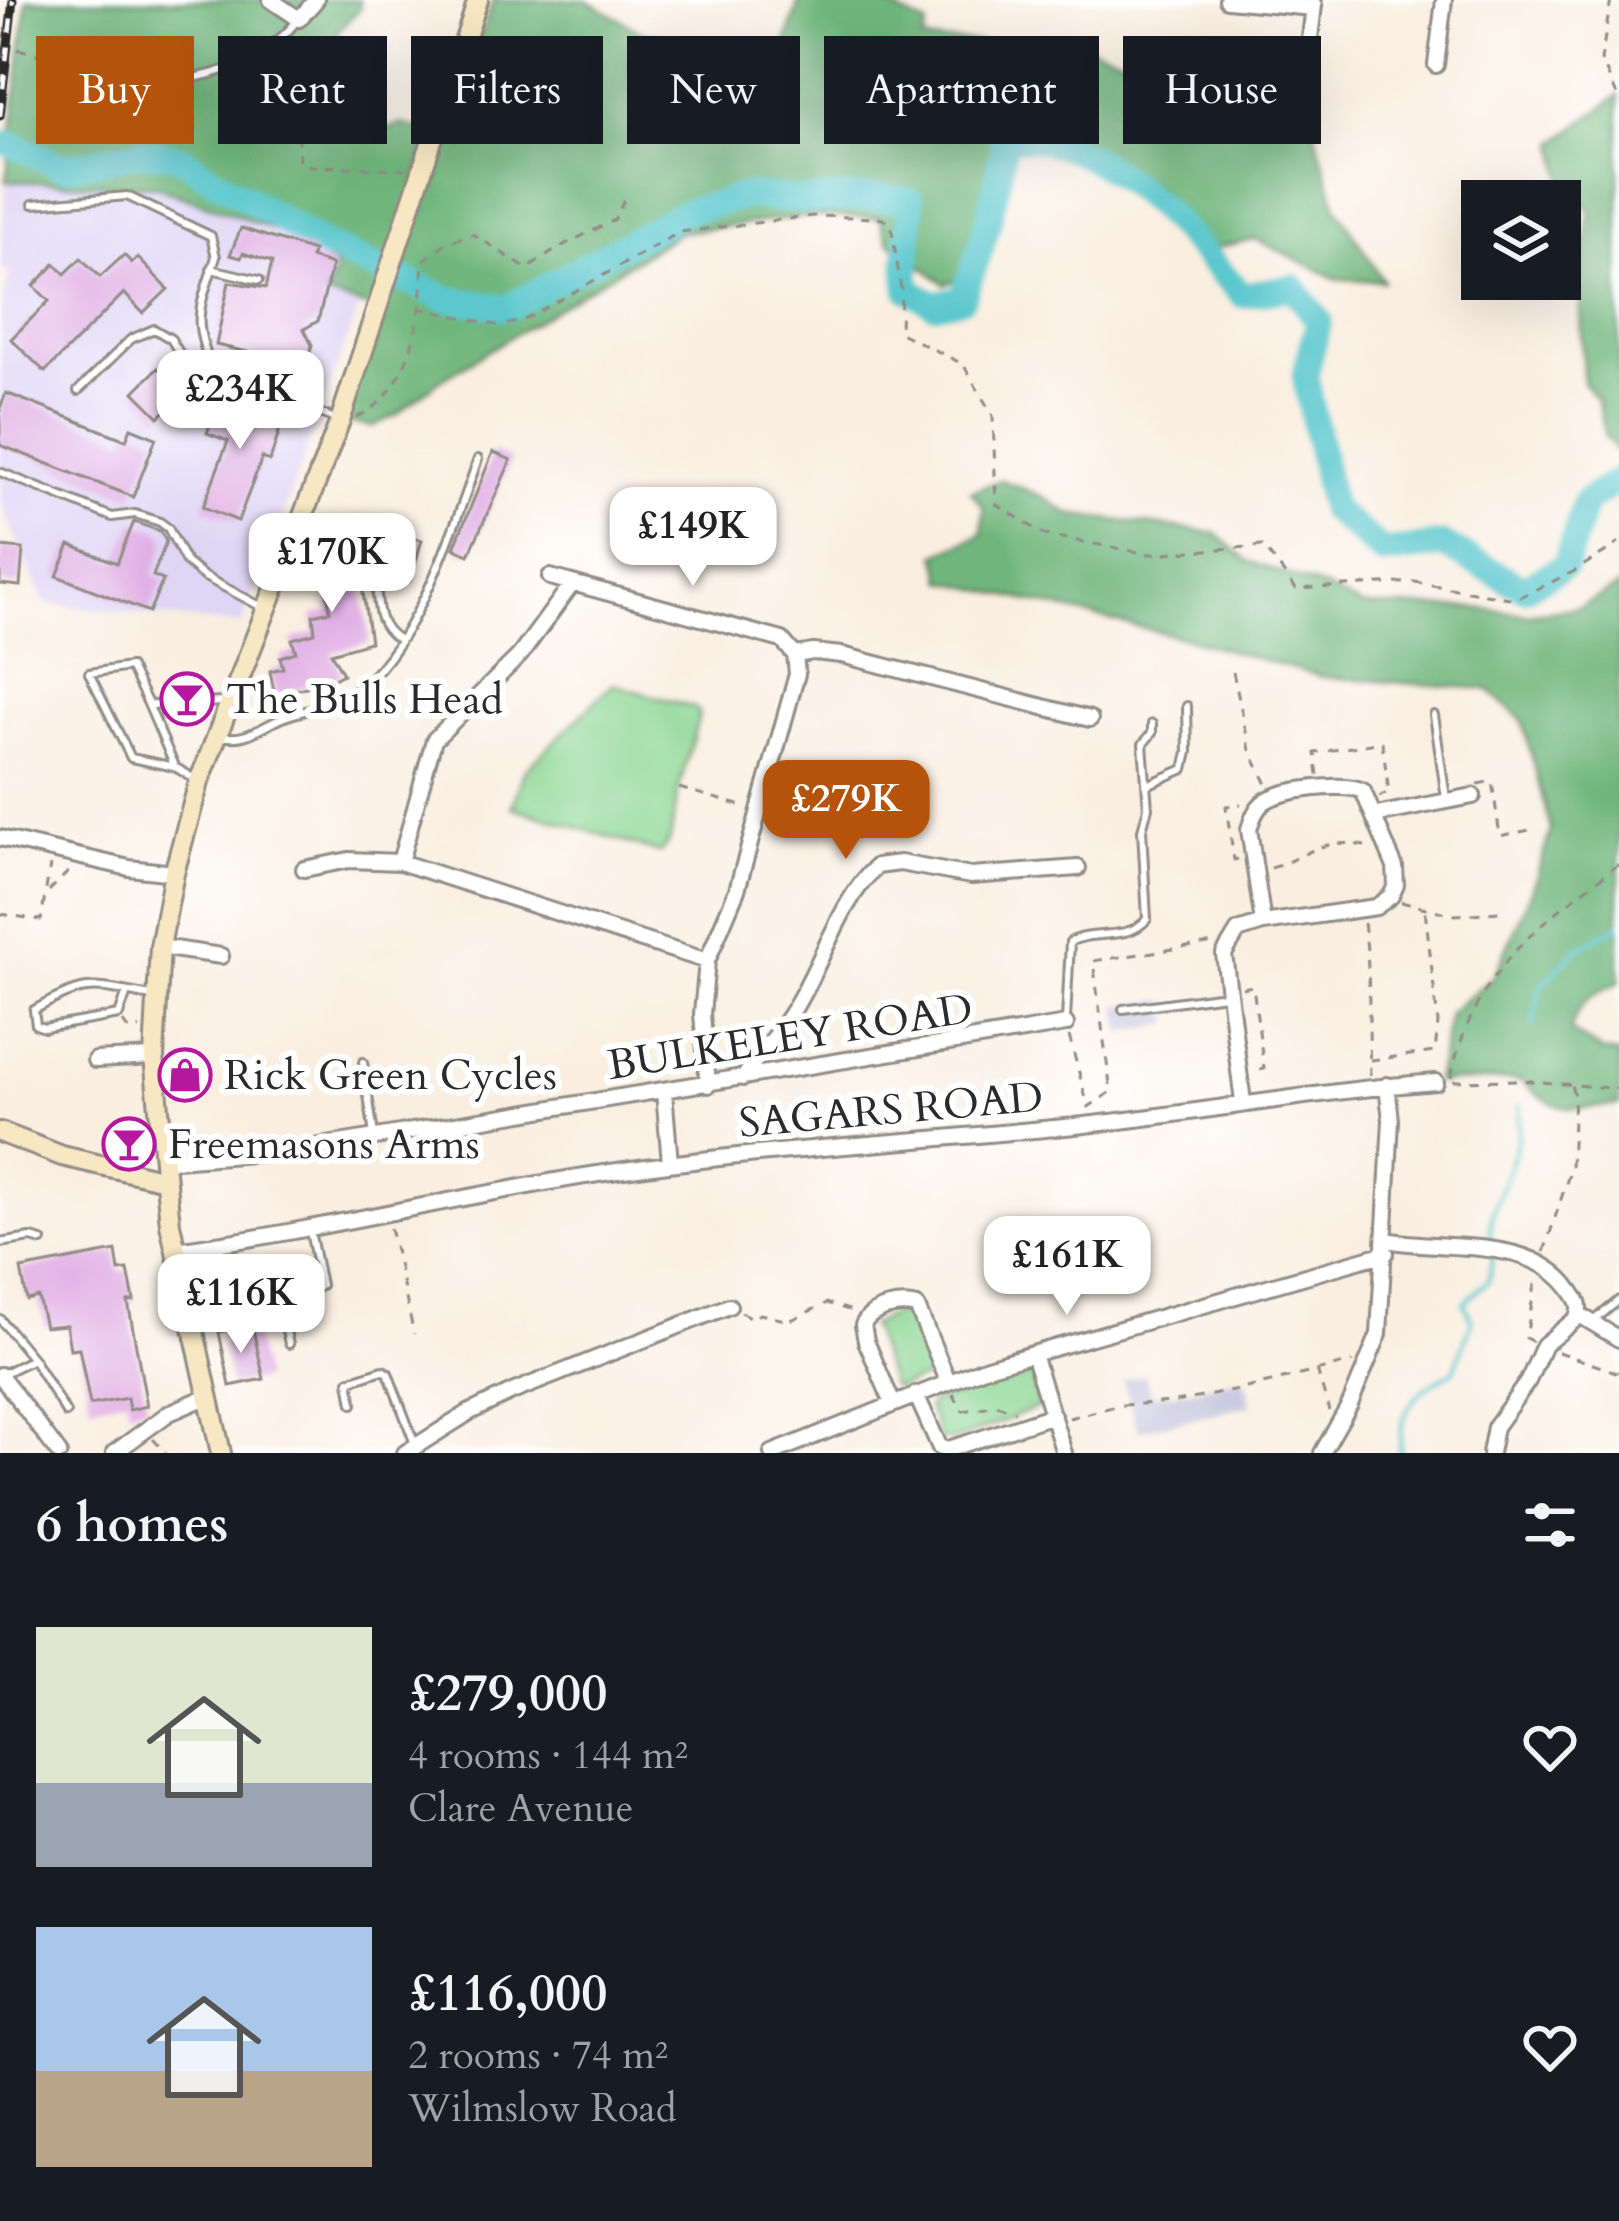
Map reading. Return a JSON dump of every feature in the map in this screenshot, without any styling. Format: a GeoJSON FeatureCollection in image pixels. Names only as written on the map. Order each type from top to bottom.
{"type":"FeatureCollection","features":[{"type":"Feature","properties":{"kind":"street"},"geometry":{"type":"LineString","coordinates":[[271,0],[298,19],[316,0]]}},
{"type":"Feature","properties":{"kind":"street"},"geometry":{"type":"LineString","coordinates":[[221,1453],[175,1250],[164,1171],[154,1057],[160,947],[199,782],[340,421],[478,0]]}},
{"type":"Feature","properties":{"kind":"street"},"geometry":{"type":"LineString","coordinates":[[1227,0],[1314,4],[1310,36]]}},
{"type":"Feature","properties":{"kind":"street"},"geometry":{"type":"LineString","coordinates":[[1436,65],[1444,0]]}},
{"type":"Feature","properties":{"kind":"street"},"geometry":{"type":"LineString","coordinates":[[550,577],[782,640],[795,656],[797,674],[760,811],[736,890],[706,961],[702,1014],[708,1085]]}},
{"type":"Feature","properties":{"kind":"street"},"geometry":{"type":"LineString","coordinates":[[400,862],[434,740],[520,655],[572,584]]}},
{"type":"Feature","properties":{"kind":"street"},"geometry":{"type":"LineString","coordinates":[[795,656],[813,652],[842,656],[1090,719]]}},
{"type":"Feature","properties":{"kind":"street"},"geometry":{"type":"LineString","coordinates":[[1243,1102],[1224,954],[1232,936],[1263,923],[1376,907],[1391,896],[1397,876],[1363,791],[1350,785],[1321,789],[1272,798],[1260,807],[1249,829],[1263,923]]}},
{"type":"Feature","properties":{"kind":"street"},"geometry":{"type":"LineString","coordinates":[[1373,808],[1446,802],[1476,789]]}},
{"type":"Feature","properties":{"kind":"street"},"geometry":{"type":"LineString","coordinates":[[0,838],[174,873]]}},
{"type":"Feature","properties":{"kind":"street"},"geometry":{"type":"LineString","coordinates":[[304,869],[349,860],[400,862],[706,961]]}},
{"type":"Feature","properties":{"kind":"street"},"geometry":{"type":"LineString","coordinates":[[744,1078],[788,1018],[858,886],[877,866],[900,863],[971,876],[1078,868]]}},
{"type":"Feature","properties":{"kind":"street"},"geometry":{"type":"LineString","coordinates":[[160,947],[222,957]]}},
{"type":"Feature","properties":{"kind":"street","name":"BULKELEY ROAD"},"geometry":{"type":"LineString","coordinates":[[164,1171],[1066,1024]]}},
{"type":"Feature","properties":{"kind":"street"},"geometry":{"type":"LineString","coordinates":[[95,1060],[154,1057]]}},
{"type":"Feature","properties":{"kind":"street","name":"SAGARS ROAD"},"geometry":{"type":"LineString","coordinates":[[175,1250],[310,1231],[547,1182],[670,1163],[1083,1125],[1243,1102],[1443,1082]]}},
{"type":"Feature","properties":{"kind":"street"},"geometry":{"type":"LineString","coordinates":[[1322,1453],[1372,1358],[1383,1309],[1391,1120],[1379,1086]]}},
{"type":"Feature","properties":{"kind":"street"},"geometry":{"type":"LineString","coordinates":[[664,1092],[670,1163]]}},
{"type":"Feature","properties":{"kind":"street"},"geometry":{"type":"LineString","coordinates":[[0,1132],[80,1161],[164,1171]]}},
{"type":"Feature","properties":{"kind":"street"},"geometry":{"type":"LineString","coordinates":[[772,1453],[948,1381],[1386,1247],[1508,1252],[1536,1263],[1567,1284],[1578,1301],[1578,1313],[1543,1347],[1528,1381],[1495,1427],[1490,1453]]}},
{"type":"Feature","properties":{"kind":"street"},"geometry":{"type":"LineString","coordinates":[[893,1404],[866,1340],[865,1319],[903,1304],[917,1307],[948,1381]]}},
{"type":"Feature","properties":{"kind":"street"},"geometry":{"type":"LineString","coordinates":[[411,1450],[512,1392],[729,1306]]}},
{"type":"Feature","properties":{"kind":"street"},"geometry":{"type":"LineString","coordinates":[[1578,1313],[1619,1339]]}},
{"type":"Feature","properties":{"kind":"street"},"geometry":{"type":"LineString","coordinates":[[1033,1354],[1064,1453]]}},
{"type":"Feature","properties":{"kind":"street"},"geometry":{"type":"LineString","coordinates":[[0,1375],[58,1453]]}},
{"type":"Feature","properties":{"kind":"street"},"geometry":{"type":"LineString","coordinates":[[916,1394],[939,1450],[1054,1418]]}},
{"type":"Feature","properties":{"kind":"street"},"geometry":{"type":"LineString","coordinates":[[114,1453],[169,1413],[206,1397]]}},
{"type":"Feature","properties":{"kind":"lane"},"geometry":{"type":"LineString","coordinates":[[281,36],[298,19]]}},
{"type":"Feature","properties":{"kind":"lane"},"geometry":{"type":"LineString","coordinates":[[33,204],[136,198],[211,236],[216,251],[200,305],[199,332],[215,377]]}},
{"type":"Feature","properties":{"kind":"lane"},"geometry":{"type":"LineString","coordinates":[[212,269],[259,280]]}},
{"type":"Feature","properties":{"kind":"lane"},"geometry":{"type":"LineString","coordinates":[[78,391],[131,339],[148,330],[167,334],[199,376],[236,381],[340,421]]}},
{"type":"Feature","properties":{"kind":"lane"},"geometry":{"type":"LineString","coordinates":[[218,735],[243,737],[347,696],[370,678],[398,639],[443,557],[478,459]]}},
{"type":"Feature","properties":{"kind":"lane"},"geometry":{"type":"LineString","coordinates":[[0,472],[112,517],[135,514],[160,522],[168,527],[186,562],[202,576],[267,610]]}},
{"type":"Feature","properties":{"kind":"lane"},"geometry":{"type":"LineString","coordinates":[[376,581],[379,619],[398,639]]}},
{"type":"Feature","properties":{"kind":"lane"},"geometry":{"type":"LineString","coordinates":[[175,767],[130,668],[89,673],[131,758],[175,767],[199,782]]}},
{"type":"Feature","properties":{"kind":"lane"},"geometry":{"type":"LineString","coordinates":[[148,704],[232,701]]}},
{"type":"Feature","properties":{"kind":"lane"},"geometry":{"type":"LineString","coordinates":[[1147,784],[1184,769],[1187,706]]}},
{"type":"Feature","properties":{"kind":"lane"},"geometry":{"type":"LineString","coordinates":[[1435,715],[1446,802]]}},
{"type":"Feature","properties":{"kind":"lane"},"geometry":{"type":"LineString","coordinates":[[1066,1024],[1070,942],[1131,932],[1147,919],[1143,745],[1152,724]]}},
{"type":"Feature","properties":{"kind":"lane"},"geometry":{"type":"LineString","coordinates":[[127,992],[119,1015],[44,1028],[35,1025],[34,1010],[85,986],[127,992],[156,997]]}},
{"type":"Feature","properties":{"kind":"lane"},"geometry":{"type":"LineString","coordinates":[[1123,1009],[1228,992]]}},
{"type":"Feature","properties":{"kind":"lane"},"geometry":{"type":"LineString","coordinates":[[363,1062],[374,1138]]}},
{"type":"Feature","properties":{"kind":"lane"},"geometry":{"type":"LineString","coordinates":[[289,1344],[279,1300],[321,1285],[310,1231]]}},
{"type":"Feature","properties":{"kind":"lane"},"geometry":{"type":"LineString","coordinates":[[0,1243],[42,1241]]}},
{"type":"Feature","properties":{"kind":"lane"},"geometry":{"type":"LineString","coordinates":[[1592,1322],[1619,1300]]}},
{"type":"Feature","properties":{"kind":"lane"},"geometry":{"type":"LineString","coordinates":[[0,1319],[33,1359],[66,1413]]}},
{"type":"Feature","properties":{"kind":"lane"},"geometry":{"type":"LineString","coordinates":[[0,1375],[33,1359]]}},
{"type":"Feature","properties":{"kind":"lane"},"geometry":{"type":"LineString","coordinates":[[353,1405],[349,1381],[383,1370],[388,1373],[411,1450]]}},
{"type":"Feature","properties":{"kind":"path"},"geometry":{"type":"LineString","coordinates":[[1611,0],[1601,60],[1619,99]]}},
{"type":"Feature","properties":{"kind":"path"},"geometry":{"type":"LineString","coordinates":[[0,47],[36,56]]}},
{"type":"Feature","properties":{"kind":"path"},"geometry":{"type":"LineString","coordinates":[[298,144],[298,160],[310,166],[403,168]]}},
{"type":"Feature","properties":{"kind":"path"},"geometry":{"type":"LineString","coordinates":[[340,421],[366,414],[407,365],[422,262],[447,242],[473,234],[527,269],[614,220],[624,200]]}},
{"type":"Feature","properties":{"kind":"path"},"geometry":{"type":"LineString","coordinates":[[419,307],[501,326],[524,320],[680,232],[813,216],[881,218],[891,224],[901,289],[900,333],[963,364],[992,416],[996,504],[1045,535],[1148,554],[1264,546],[1296,589],[1415,582],[1515,599],[1573,572],[1619,543]]}},
{"type":"Feature","properties":{"kind":"path"},"geometry":{"type":"LineString","coordinates":[[1233,672],[1250,750],[1272,798]]}},
{"type":"Feature","properties":{"kind":"path"},"geometry":{"type":"LineString","coordinates":[[1321,789],[1315,753],[1382,742],[1389,792],[1373,808]]}},
{"type":"Feature","properties":{"kind":"path"},"geometry":{"type":"LineString","coordinates":[[1476,789],[1492,781],[1500,836],[1535,830]]}},
{"type":"Feature","properties":{"kind":"path"},"geometry":{"type":"LineString","coordinates":[[679,788],[760,811]]}},
{"type":"Feature","properties":{"kind":"path"},"geometry":{"type":"LineString","coordinates":[[1256,872],[1279,866],[1301,852],[1338,843],[1389,849]]}},
{"type":"Feature","properties":{"kind":"path"},"geometry":{"type":"LineString","coordinates":[[0,914],[41,920],[52,852]]}},
{"type":"Feature","properties":{"kind":"path"},"geometry":{"type":"LineString","coordinates":[[45,895],[82,858]]}},
{"type":"Feature","properties":{"kind":"path"},"geometry":{"type":"LineString","coordinates":[[1619,864],[1568,899],[1514,948],[1460,1039],[1443,1082],[1619,1089]]}},
{"type":"Feature","properties":{"kind":"path"},"geometry":{"type":"LineString","coordinates":[[1391,896],[1455,916],[1499,912]]}},
{"type":"Feature","properties":{"kind":"path"},"geometry":{"type":"LineString","coordinates":[[1363,909],[1370,961],[1370,1060],[1379,1086]]}},
{"type":"Feature","properties":{"kind":"path"},"geometry":{"type":"LineString","coordinates":[[1370,1060],[1435,1052],[1438,1024],[1425,909]]}},
{"type":"Feature","properties":{"kind":"path"},"geometry":{"type":"LineString","coordinates":[[1199,946],[1219,943]]}},
{"type":"Feature","properties":{"kind":"path"},"geometry":{"type":"LineString","coordinates":[[1228,992],[1253,986],[1264,1069],[1239,1073]]}},
{"type":"Feature","properties":{"kind":"path"},"geometry":{"type":"LineString","coordinates":[[119,1015],[127,1028],[155,1029]]}},
{"type":"Feature","properties":{"kind":"path"},"geometry":{"type":"LineString","coordinates":[[1066,1024],[1088,1104]]}},
{"type":"Feature","properties":{"kind":"path"},"geometry":{"type":"LineString","coordinates":[[1571,1084],[1571,1168],[1536,1263],[1526,1338],[1619,1372]]}},
{"type":"Feature","properties":{"kind":"path"},"geometry":{"type":"LineString","coordinates":[[387,1214],[413,1334]]}},
{"type":"Feature","properties":{"kind":"path"},"geometry":{"type":"LineString","coordinates":[[729,1306],[751,1318],[760,1314],[789,1321],[827,1304],[865,1319]]}},
{"type":"Feature","properties":{"kind":"path"},"geometry":{"type":"LineString","coordinates":[[1054,1418],[1120,1405],[1196,1398],[1372,1358]]}},
{"type":"Feature","properties":{"kind":"path"},"geometry":{"type":"LineString","coordinates":[[1317,1370],[1335,1430]]}},
{"type":"Feature","properties":{"kind":"path"},"geometry":{"type":"LineString","coordinates":[[948,1381],[963,1411],[997,1405],[1030,1421]]}},
{"type":"Feature","properties":{"kind":"shaded area"},"geometry":{"type":"Polygon","coordinates":[[[6,181],[155,186],[241,215],[295,237],[336,267],[328,295],[360,304],[242,625],[45,604],[0,502],[0,309],[10,272],[0,269],[6,181]]]}},
{"type":"Feature","properties":{"kind":"shaded area"},"geometry":{"type":"Polygon","coordinates":[[[1166,999],[1171,1024],[1122,1032],[1118,1006],[1166,999]]]}},
{"type":"Feature","properties":{"kind":"shaded area"},"geometry":{"type":"Polygon","coordinates":[[[1145,1375],[1151,1394],[1239,1379],[1247,1383],[1251,1405],[1138,1431],[1123,1380],[1145,1375]]]}},
{"type":"Feature","properties":{"kind":"green space"},"geometry":{"type":"Polygon","coordinates":[[[27,0],[359,0],[360,9],[337,36],[218,36],[218,144],[387,144],[387,129],[401,124],[411,127],[411,144],[425,144],[408,220],[443,144],[603,144],[603,36],[481,36],[493,0],[587,0],[644,33],[670,36],[627,36],[627,144],[800,144],[800,36],[788,36],[799,0],[890,0],[890,7],[927,25],[924,36],[824,36],[824,144],[992,144],[972,274],[945,284],[888,241],[880,218],[813,216],[680,232],[372,427],[340,421],[379,310],[327,296],[336,267],[295,237],[155,186],[6,181],[27,0]]]}},
{"type":"Feature","properties":{"kind":"green space"},"geometry":{"type":"Polygon","coordinates":[[[1099,50],[1123,58],[1123,144],[1318,144],[1337,207],[1383,281],[1337,279],[1255,239],[1215,248],[1155,188],[1081,144],[1099,144],[1099,50]]]}},
{"type":"Feature","properties":{"kind":"green space"},"geometry":{"type":"Polygon","coordinates":[[[1619,95],[1619,455],[1605,436],[1597,399],[1583,382],[1581,273],[1591,211],[1581,201],[1581,180],[1564,180],[1556,142],[1619,95]]]}},
{"type":"Feature","properties":{"kind":"green space"},"geometry":{"type":"Polygon","coordinates":[[[1001,480],[1045,497],[1069,514],[1215,533],[1248,561],[1363,606],[1526,614],[1580,607],[1619,586],[1619,983],[1587,1001],[1571,1032],[1604,1052],[1619,1054],[1619,1105],[1565,1108],[1520,1080],[1436,1082],[1449,1013],[1494,976],[1533,888],[1551,830],[1522,720],[1487,689],[1322,677],[1189,639],[944,581],[937,554],[982,534],[984,508],[971,491],[1001,480]]]}},
{"type":"Feature","properties":{"kind":"green space"},"geometry":{"type":"Polygon","coordinates":[[[613,684],[697,709],[699,716],[670,840],[660,853],[512,807],[524,771],[613,684]]]}},
{"type":"Feature","properties":{"kind":"green space"},"geometry":{"type":"Polygon","coordinates":[[[911,1311],[938,1370],[896,1388],[870,1325],[911,1311]]]}},
{"type":"Feature","properties":{"kind":"green space"},"geometry":{"type":"Polygon","coordinates":[[[1027,1373],[1033,1377],[1039,1407],[954,1441],[940,1439],[928,1407],[931,1402],[1027,1373]]]}},
{"type":"Feature","properties":{"kind":"building"},"geometry":{"type":"Polygon","coordinates":[[[241,228],[313,251],[311,258],[332,265],[318,321],[304,329],[312,345],[301,371],[281,366],[283,360],[216,345],[229,282],[266,288],[272,262],[243,253],[241,258],[230,255],[241,228]]]}},
{"type":"Feature","properties":{"kind":"building"},"geometry":{"type":"Polygon","coordinates":[[[124,255],[132,263],[138,258],[168,289],[143,313],[124,293],[45,372],[11,339],[49,301],[34,286],[55,264],[65,274],[81,258],[100,277],[124,255]]]}},
{"type":"Feature","properties":{"kind":"building"},"geometry":{"type":"Polygon","coordinates":[[[158,368],[183,394],[159,417],[134,392],[158,368]]]}},
{"type":"Feature","properties":{"kind":"building"},"geometry":{"type":"Polygon","coordinates":[[[6,393],[126,440],[131,428],[156,438],[133,497],[0,445],[0,408],[6,393]]]}},
{"type":"Feature","properties":{"kind":"building"},"geometry":{"type":"Polygon","coordinates":[[[223,393],[284,416],[270,461],[262,458],[238,521],[203,507],[228,441],[207,433],[223,393]]]}},
{"type":"Feature","properties":{"kind":"building"},"geometry":{"type":"Polygon","coordinates":[[[493,452],[511,460],[469,555],[454,548],[493,452]]]}},
{"type":"Feature","properties":{"kind":"building"},"geometry":{"type":"Polygon","coordinates":[[[367,516],[374,552],[358,557],[370,642],[331,653],[343,674],[318,688],[316,684],[275,696],[270,671],[283,668],[280,657],[296,652],[292,639],[315,633],[313,615],[330,611],[322,562],[337,560],[334,522],[367,516]]]}},
{"type":"Feature","properties":{"kind":"building"},"geometry":{"type":"Polygon","coordinates":[[[134,522],[160,531],[166,541],[153,576],[163,580],[149,612],[57,576],[70,545],[117,563],[134,522]]]}},
{"type":"Feature","properties":{"kind":"building"},"geometry":{"type":"Polygon","coordinates":[[[402,534],[422,540],[410,581],[390,575],[402,534]]]}},
{"type":"Feature","properties":{"kind":"building"},"geometry":{"type":"Polygon","coordinates":[[[0,547],[23,549],[20,586],[0,584],[0,547]]]}},
{"type":"Feature","properties":{"kind":"building"},"geometry":{"type":"Polygon","coordinates":[[[116,1251],[119,1271],[128,1270],[134,1301],[128,1302],[147,1406],[129,1410],[127,1398],[90,1405],[79,1348],[70,1349],[66,1325],[45,1327],[38,1297],[27,1300],[21,1269],[116,1251]]]}},
{"type":"Feature","properties":{"kind":"building"},"geometry":{"type":"Polygon","coordinates":[[[252,1325],[264,1379],[230,1386],[219,1332],[252,1325]]]}},
{"type":"Feature","properties":{"kind":"waterway"},"geometry":{"type":"LineString","coordinates":[[8,143],[64,167],[141,152],[177,156],[325,246],[448,299],[507,308],[684,212],[748,196],[911,201],[909,289],[934,304],[962,298],[989,219],[1004,137],[1046,141],[1080,153],[1133,185],[1243,295],[1293,287],[1319,321],[1305,375],[1332,510],[1384,553],[1443,545],[1524,588],[1565,566],[1585,502],[1619,480]]}},
{"type":"Feature","properties":{"kind":"waterway"},"geometry":{"type":"LineString","coordinates":[[1533,1025],[1540,987],[1573,952],[1619,925]]}},
{"type":"Feature","properties":{"kind":"waterway"},"geometry":{"type":"LineString","coordinates":[[1490,1245],[1493,1211],[1516,1145],[1519,1107]]}},
{"type":"Feature","properties":{"kind":"waterway"},"geometry":{"type":"LineString","coordinates":[[1400,1453],[1403,1423],[1412,1402],[1454,1371],[1472,1321],[1464,1303],[1488,1281],[1493,1256]]}},
{"type":"Feature","properties":{"kind":"railway"},"geometry":{"type":"LineString","coordinates":[[0,116],[13,0]]}},
{"type":"Feature","properties":{"kind":"place","name":"The Bulls Head"},"geometry":{"type":"Point","coordinates":[187,699]}},
{"type":"Feature","properties":{"kind":"place","name":"Rick Green Cycles"},"geometry":{"type":"Point","coordinates":[185,1075]}},
{"type":"Feature","properties":{"kind":"place","name":"Freemasons Arms"},"geometry":{"type":"Point","coordinates":[129,1144]}}]}
